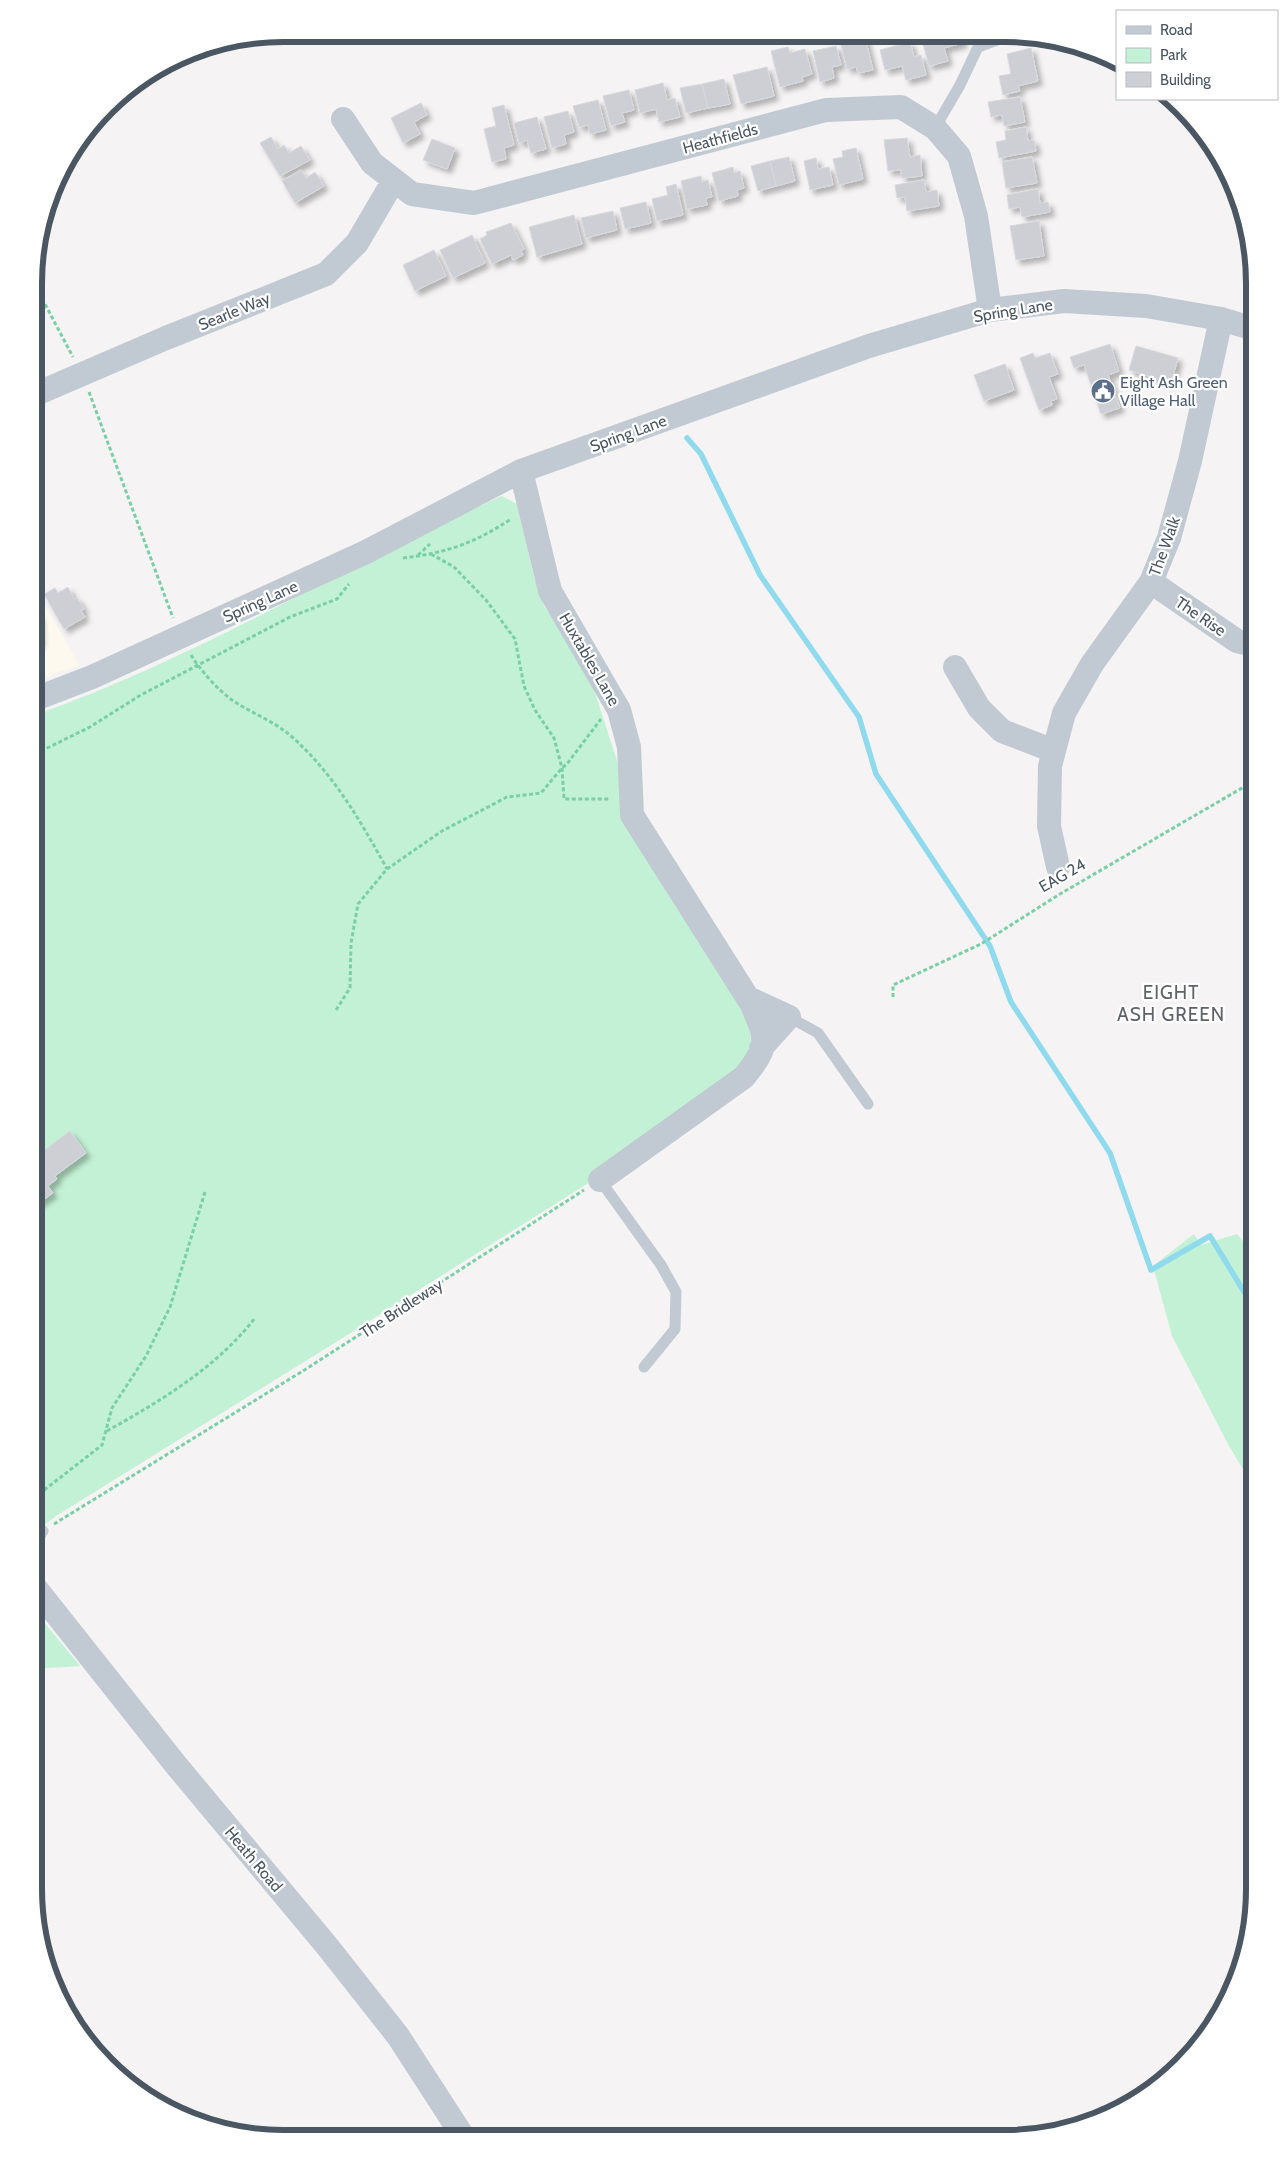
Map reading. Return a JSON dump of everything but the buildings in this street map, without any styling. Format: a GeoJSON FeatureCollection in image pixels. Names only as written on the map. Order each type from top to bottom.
{"type":"FeatureCollection","features":[{"type":"Feature","properties":{"kind":"street","name":"Heathfields"},"geometry":{"type":"LineString","coordinates":[[343,119],[372,163],[412,194],[474,203],[826,110],[900,107],[935,128],[959,156],[976,216],[990,310]]}},
{"type":"Feature","properties":{"kind":"street","name":"Searle Way"},"geometry":{"type":"LineString","coordinates":[[42,391],[326,274],[357,243],[394,180]]}},
{"type":"Feature","properties":{"kind":"street","name":"Spring Lane"},"geometry":{"type":"LineString","coordinates":[[42,696],[92,677],[366,552],[521,471],[869,346],[990,310],[1064,301],[1146,306],[1221,319],[1246,327]]}},
{"type":"Feature","properties":{"kind":"street","name":"The Walk"},"geometry":{"type":"LineString","coordinates":[[1058,867],[1050,826],[1050,766],[1064,713],[1092,664],[1151,582],[1169,538],[1190,462],[1221,319]]}},
{"type":"Feature","properties":{"kind":"street","name":"Huxtables Lane"},"geometry":{"type":"LineString","coordinates":[[521,471],[550,591],[619,710],[629,747],[632,815],[748,998],[765,1034],[761,1053]]}},
{"type":"Feature","properties":{"kind":"street","name":"The Rise"},"geometry":{"type":"LineString","coordinates":[[1151,582],[1237,641],[1246,644]]}},
{"type":"Feature","properties":{"kind":"street"},"geometry":{"type":"LineString","coordinates":[[955,667],[979,708],[1002,732],[1054,750]]}},
{"type":"Feature","properties":{"kind":"street"},"geometry":{"type":"LineString","coordinates":[[600,1180],[744,1077],[790,1017],[748,998]]}},
{"type":"Feature","properties":{"kind":"street","name":"Heath Road"},"geometry":{"type":"LineString","coordinates":[[42,1596],[176,1765],[327,1946],[398,2036],[459,2130]]}},
{"type":"Feature","properties":{"kind":"lane"},"geometry":{"type":"LineString","coordinates":[[935,128],[960,85],[978,48],[993,42]]}},
{"type":"Feature","properties":{"kind":"lane"},"geometry":{"type":"LineString","coordinates":[[790,1017],[816,1032],[868,1104]]}},
{"type":"Feature","properties":{"kind":"lane"},"geometry":{"type":"LineString","coordinates":[[600,1180],[661,1265],[676,1292],[675,1330],[644,1367]]}},
{"type":"Feature","properties":{"kind":"path"},"geometry":{"type":"LineString","coordinates":[[42,298],[82,374],[180,637],[198,666],[231,699],[290,735],[331,777],[352,808],[387,869]]}},
{"type":"Feature","properties":{"kind":"path"},"geometry":{"type":"LineString","coordinates":[[394,559],[450,550],[493,531],[530,508]]}},
{"type":"Feature","properties":{"kind":"path"},"geometry":{"type":"LineString","coordinates":[[431,554],[454,567],[486,600],[515,639],[524,686],[536,710],[554,738],[562,768],[564,799],[631,800]]}},
{"type":"Feature","properties":{"kind":"path"},"geometry":{"type":"LineString","coordinates":[[42,751],[90,727],[139,696],[290,617],[337,598],[355,577]]}},
{"type":"Feature","properties":{"kind":"path"},"geometry":{"type":"LineString","coordinates":[[336,1010],[350,988],[351,943],[358,904],[387,869],[442,831],[507,797],[541,794],[567,764],[599,720],[609,712],[619,710]]}},
{"type":"Feature","properties":{"kind":"path","name":"EAG 24"},"geometry":{"type":"LineString","coordinates":[[894,997],[894,985],[981,944],[1246,785]]}},
{"type":"Feature","properties":{"kind":"path","name":"The Bridleway"},"geometry":{"type":"LineString","coordinates":[[43,1531],[306,1369],[600,1180]]}},
{"type":"Feature","properties":{"kind":"path"},"geometry":{"type":"LineString","coordinates":[[42,1492],[102,1445],[112,1408],[146,1356],[170,1306],[205,1192]]}},
{"type":"Feature","properties":{"kind":"path"},"geometry":{"type":"LineString","coordinates":[[106,1432],[199,1375],[238,1340],[255,1318]]}},
{"type":"Feature","properties":{"kind":"shaded area"},"geometry":{"type":"Polygon","coordinates":[[[42,600],[80,666],[42,679],[42,600]]]}},
{"type":"Feature","properties":{"kind":"green space"},"geometry":{"type":"Polygon","coordinates":[[[502,496],[517,504],[534,577],[544,606],[588,671],[619,767],[623,819],[676,907],[724,979],[749,1025],[753,1057],[609,1170],[56,1516],[42,1527],[42,712],[95,692],[213,639],[444,523],[502,496]]]}},
{"type":"Feature","properties":{"kind":"green space"},"geometry":{"type":"Polygon","coordinates":[[[1194,1234],[1201,1245],[1237,1234],[1246,1245],[1246,1474],[1229,1446],[1172,1336],[1153,1266],[1194,1234]]]}},
{"type":"Feature","properties":{"kind":"green space"},"geometry":{"type":"Polygon","coordinates":[[[42,1620],[80,1666],[42,1668],[42,1620]]]}},
{"type":"Feature","properties":{"kind":"waterway"},"geometry":{"type":"LineString","coordinates":[[687,438],[701,454],[760,575],[859,717],[876,774],[990,946],[1011,1002],[1110,1153],[1151,1270],[1210,1236],[1246,1295]]}},
{"type":"Feature","properties":{"kind":"place","name":"Eight Ash Green Village Hall"},"geometry":{"type":"Point","coordinates":[1103,391]}},
{"type":"Feature","properties":{"kind":"district","name":"EIGHT ASH GREEN"},"geometry":{"type":"Point","coordinates":[1171,1003]}}]}
